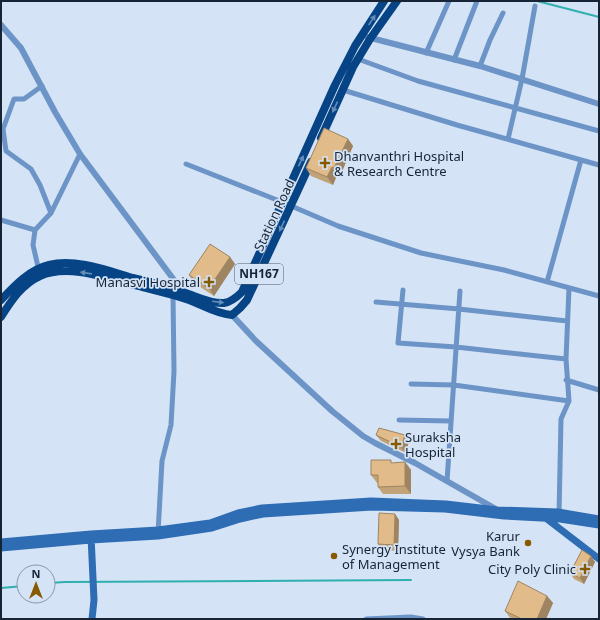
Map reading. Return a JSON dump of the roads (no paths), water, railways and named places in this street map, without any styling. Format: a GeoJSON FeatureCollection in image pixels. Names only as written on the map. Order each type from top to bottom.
{"type":"FeatureCollection","features":[{"type":"Feature","properties":{"kind":"highway","name":"Station Road"},"geometry":{"type":"LineString","coordinates":[[1,317],[4,307],[39,272],[50,264],[68,263],[94,267],[183,292],[216,303],[226,303],[234,300],[242,292],[282,202],[322,118],[335,85],[362,35],[384,1]]}},
{"type":"Feature","properties":{"kind":"highway","name":"Station Road"},"geometry":{"type":"LineString","coordinates":[[1,300],[18,282],[39,272],[68,271],[95,274],[189,300],[220,314],[232,315],[247,300],[358,59],[370,38],[396,1]]}},
{"type":"Feature","properties":{"kind":"main road"},"geometry":{"type":"LineString","coordinates":[[1,542],[158,533],[210,523],[239,516],[262,508],[372,501],[446,504],[497,510],[537,512],[599,525]]}},
{"type":"Feature","properties":{"kind":"main road"},"geometry":{"type":"LineString","coordinates":[[239,516],[372,507],[445,510],[504,516],[546,518],[559,516],[599,519]]}},
{"type":"Feature","properties":{"kind":"main road"},"geometry":{"type":"LineString","coordinates":[[537,512],[599,559]]}},
{"type":"Feature","properties":{"kind":"main road"},"geometry":{"type":"LineString","coordinates":[[1,548],[91,537]]}},
{"type":"Feature","properties":{"kind":"main road"},"geometry":{"type":"LineString","coordinates":[[91,537],[94,600],[92,619]]}},
{"type":"Feature","properties":{"kind":"street"},"geometry":{"type":"LineString","coordinates":[[426,53],[449,1]]}},
{"type":"Feature","properties":{"kind":"street"},"geometry":{"type":"LineString","coordinates":[[454,60],[477,1]]}},
{"type":"Feature","properties":{"kind":"street"},"geometry":{"type":"LineString","coordinates":[[508,139],[522,79],[534,6]]}},
{"type":"Feature","properties":{"kind":"street"},"geometry":{"type":"LineString","coordinates":[[480,66],[503,12]]}},
{"type":"Feature","properties":{"kind":"street"},"geometry":{"type":"LineString","coordinates":[[1,25],[20,48],[80,154],[189,300]]}},
{"type":"Feature","properties":{"kind":"street"},"geometry":{"type":"LineString","coordinates":[[362,35],[480,66],[599,104]]}},
{"type":"Feature","properties":{"kind":"street"},"geometry":{"type":"LineString","coordinates":[[358,59],[418,81],[599,131]]}},
{"type":"Feature","properties":{"kind":"street"},"geometry":{"type":"LineString","coordinates":[[42,86],[24,99],[14,100],[3,129],[3,139],[6,151],[31,169],[40,185],[51,213]]}},
{"type":"Feature","properties":{"kind":"street"},"geometry":{"type":"LineString","coordinates":[[343,90],[457,125],[599,165]]}},
{"type":"Feature","properties":{"kind":"street"},"geometry":{"type":"LineString","coordinates":[[39,272],[33,246],[36,230],[51,213],[80,154]]}},
{"type":"Feature","properties":{"kind":"street"},"geometry":{"type":"LineString","coordinates":[[547,282],[581,160]]}},
{"type":"Feature","properties":{"kind":"street"},"geometry":{"type":"LineString","coordinates":[[186,164],[338,226],[421,253],[504,270],[599,296]]}},
{"type":"Feature","properties":{"kind":"street"},"geometry":{"type":"LineString","coordinates":[[1,220],[36,230]]}},
{"type":"Feature","properties":{"kind":"street"},"geometry":{"type":"LineString","coordinates":[[559,516],[561,419],[568,400],[566,359],[569,288]]}},
{"type":"Feature","properties":{"kind":"street"},"geometry":{"type":"LineString","coordinates":[[403,290],[398,343],[456,347],[566,359]]}},
{"type":"Feature","properties":{"kind":"street"},"geometry":{"type":"LineString","coordinates":[[447,481],[460,291]]}},
{"type":"Feature","properties":{"kind":"street"},"geometry":{"type":"LineString","coordinates":[[158,533],[162,461],[171,425],[174,371],[173,295]]}},
{"type":"Feature","properties":{"kind":"street"},"geometry":{"type":"LineString","coordinates":[[376,302],[459,309],[567,321]]}},
{"type":"Feature","properties":{"kind":"street"},"geometry":{"type":"LineString","coordinates":[[232,315],[256,341],[316,396],[363,436],[447,481],[497,510],[504,516]]}},
{"type":"Feature","properties":{"kind":"street"},"geometry":{"type":"LineString","coordinates":[[566,380],[599,390]]}},
{"type":"Feature","properties":{"kind":"street"},"geometry":{"type":"LineString","coordinates":[[411,384],[454,385],[568,400]]}},
{"type":"Feature","properties":{"kind":"street"},"geometry":{"type":"LineString","coordinates":[[399,420],[451,421]]}},
{"type":"Feature","properties":{"kind":"street"},"geometry":{"type":"LineString","coordinates":[[366,619],[423,619]]}},
{"type":"Feature","properties":{"kind":"waterway"},"geometry":{"type":"LineString","coordinates":[[537,1],[599,17]]}},
{"type":"Feature","properties":{"kind":"waterway"},"geometry":{"type":"LineString","coordinates":[[56,583],[411,580]]}},
{"type":"Feature","properties":{"kind":"waterway"},"geometry":{"type":"LineString","coordinates":[[1,588],[16,587]]}},
{"type":"Feature","properties":{"kind":"place","name":"Dhanvanthri Hospital & Research Centre"},"geometry":{"type":"Point","coordinates":[325,163]}},
{"type":"Feature","properties":{"kind":"place","name":"Manasvi Hospital"},"geometry":{"type":"Point","coordinates":[209,282]}},
{"type":"Feature","properties":{"kind":"place","name":"Suraksha Hospital"},"geometry":{"type":"Point","coordinates":[396,444]}},
{"type":"Feature","properties":{"kind":"place","name":"Karur Vysya Bank"},"geometry":{"type":"Point","coordinates":[528,543]}},
{"type":"Feature","properties":{"kind":"place","name":"Synergy Institute of Management"},"geometry":{"type":"Point","coordinates":[334,556]}},
{"type":"Feature","properties":{"kind":"place","name":"City Poly Clinic"},"geometry":{"type":"Point","coordinates":[585,569]}}]}
